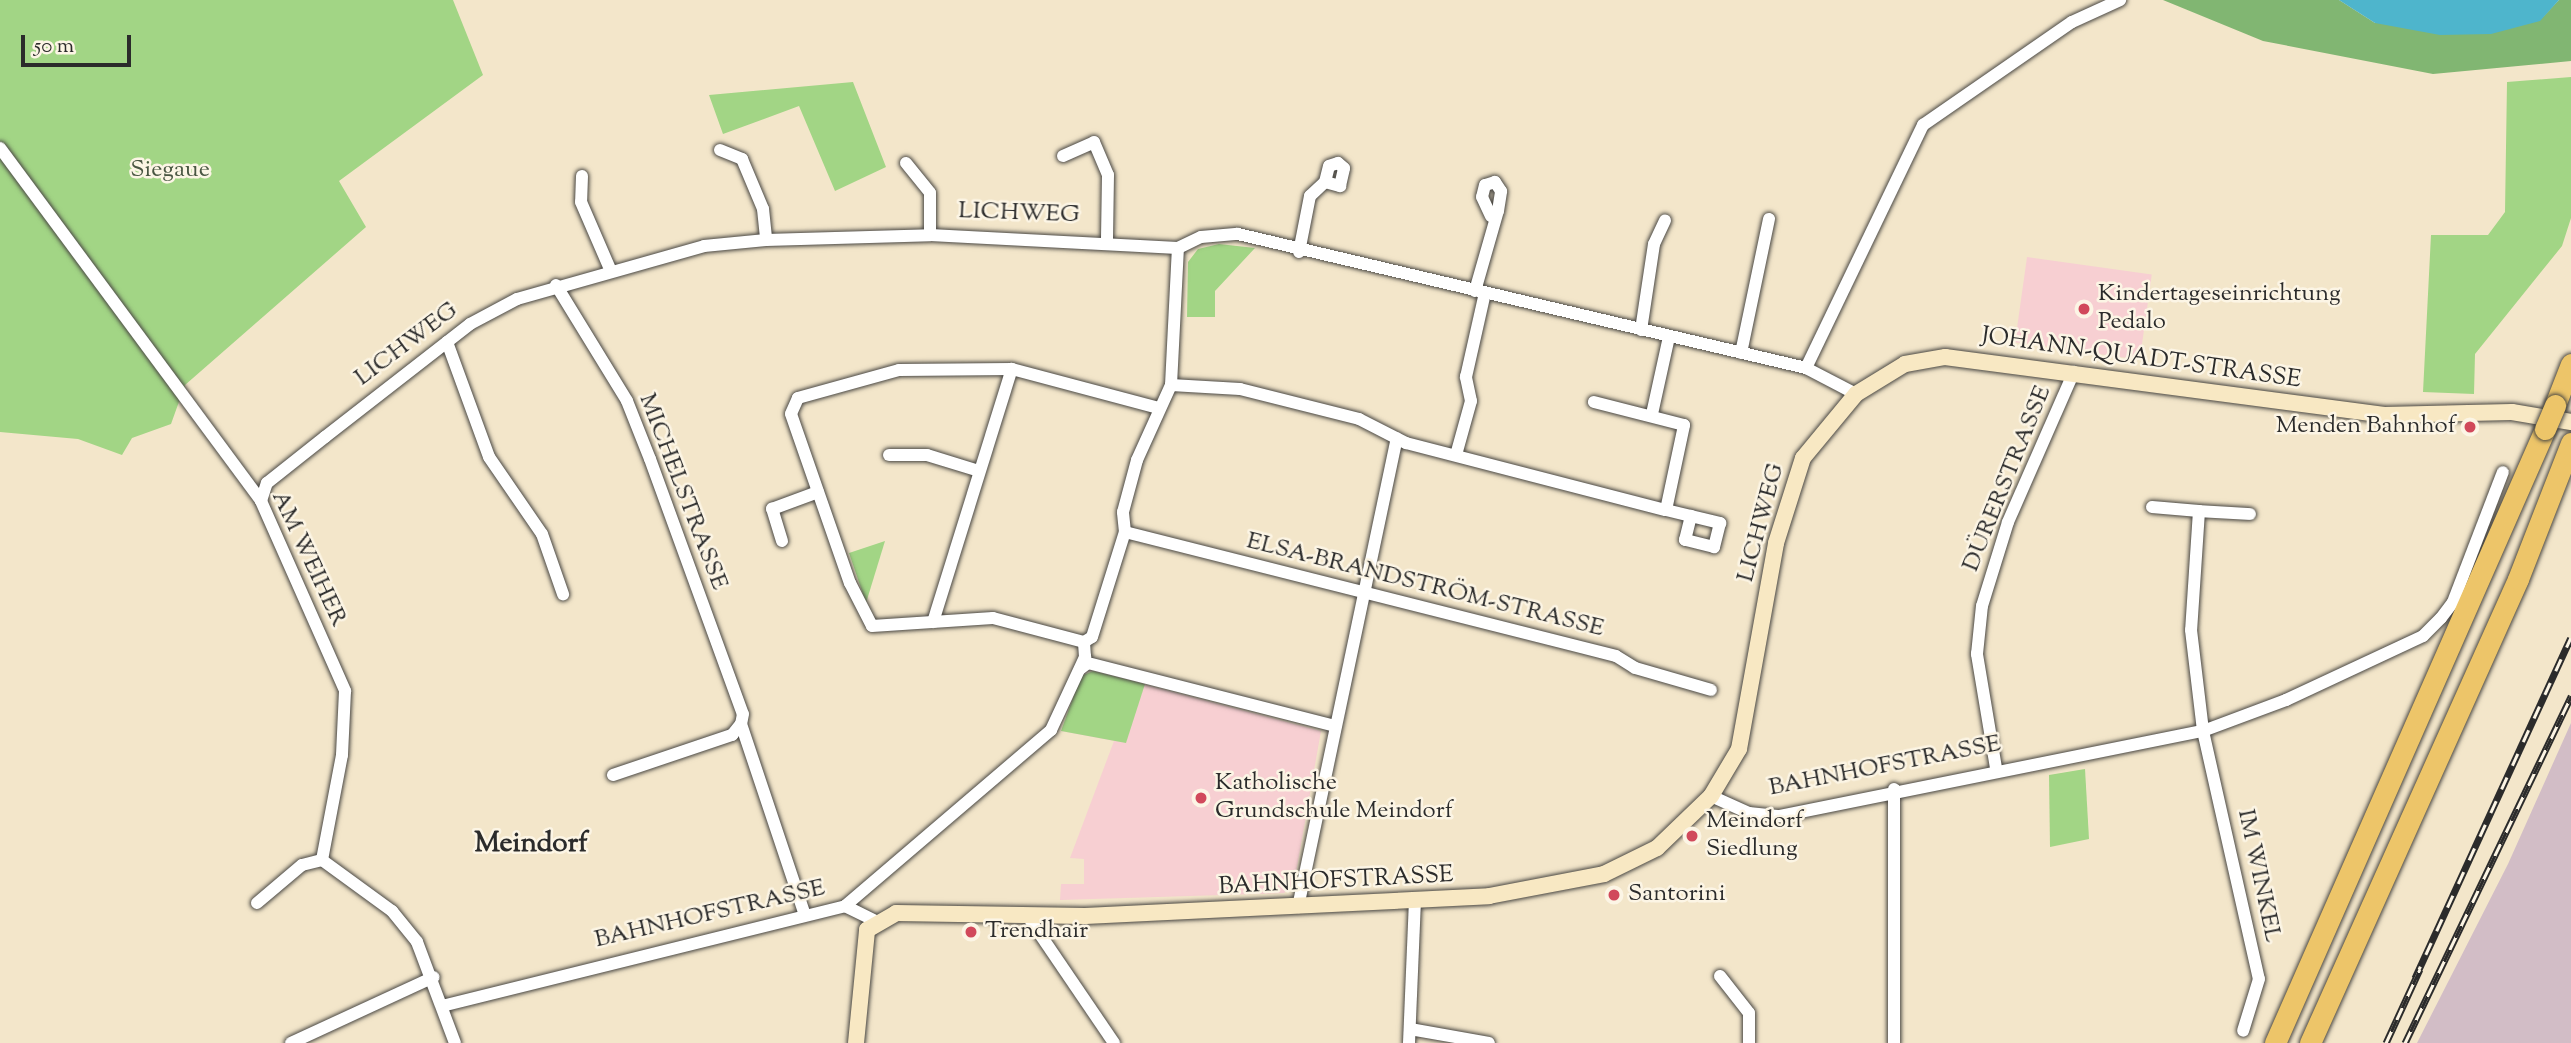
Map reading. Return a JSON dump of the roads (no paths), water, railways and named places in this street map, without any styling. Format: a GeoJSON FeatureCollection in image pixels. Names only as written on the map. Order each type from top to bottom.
{"type":"FeatureCollection","features":[{"type":"Feature","properties":{"kind":"highway"},"geometry":{"type":"LineString","coordinates":[[2275,1043],[2545,429],[2571,364]]}},
{"type":"Feature","properties":{"kind":"highway"},"geometry":{"type":"LineString","coordinates":[[2310,1043],[2518,579],[2571,443]]}},
{"type":"Feature","properties":{"kind":"main road","name":"JOHANN-QUADT-STRASSE"},"geometry":{"type":"LineString","coordinates":[[1856,394],[1905,364],[1945,357],[2384,415],[2512,412],[2571,422]]}},
{"type":"Feature","properties":{"kind":"main road","name":"LICHWEG"},"geometry":{"type":"LineString","coordinates":[[1711,796],[1739,749],[1748,715],[1791,486],[1816,437],[1856,394]]}},
{"type":"Feature","properties":{"kind":"main road","name":"BAHNHOFSTRASSE"},"geometry":{"type":"LineString","coordinates":[[874,920],[897,913],[1027,915],[1298,907],[1415,901],[1548,888],[1604,874],[1657,848],[1711,796]]}},
{"type":"Feature","properties":{"kind":"main road"},"geometry":{"type":"LineString","coordinates":[[856,1043],[864,943],[874,920]]}},
{"type":"Feature","properties":{"kind":"street"},"geometry":{"type":"LineString","coordinates":[[1806,368],[1923,125],[2071,22],[2120,0]]}},
{"type":"Feature","properties":{"kind":"street","name":"LICHWEG"},"geometry":{"type":"LineString","coordinates":[[1063,156],[1094,142],[1108,176],[1107,240]]}},
{"type":"Feature","properties":{"kind":"street","name":"AM WEIHER"},"geometry":{"type":"LineString","coordinates":[[0,148],[261,501],[345,691],[342,755],[322,860]]}},
{"type":"Feature","properties":{"kind":"street"},"geometry":{"type":"LineString","coordinates":[[720,150],[742,159],[763,209],[766,240]]}},
{"type":"Feature","properties":{"kind":"street","name":"LICHWEG"},"geometry":{"type":"LineString","coordinates":[[906,163],[930,193],[930,235]]}},
{"type":"Feature","properties":{"kind":"street"},"geometry":{"type":"LineString","coordinates":[[582,176],[581,202],[610,269]]}},
{"type":"Feature","properties":{"kind":"street"},"geometry":{"type":"LineString","coordinates":[[1299,253],[1310,196],[1325,182]]}},
{"type":"Feature","properties":{"kind":"street"},"geometry":{"type":"LineString","coordinates":[[1456,455],[1471,401],[1466,377],[1491,216]]}},
{"type":"Feature","properties":{"kind":"street"},"geometry":{"type":"LineString","coordinates":[[1741,353],[1769,219]]}},
{"type":"Feature","properties":{"kind":"street"},"geometry":{"type":"LineString","coordinates":[[1641,330],[1654,244],[1665,220]]}},
{"type":"Feature","properties":{"kind":"street","name":"LICHWEG"},"geometry":{"type":"LineString","coordinates":[[261,501],[267,483],[447,342],[517,299],[610,269],[704,246],[766,240],[930,235],[1107,240],[1178,248],[1218,233],[1806,368],[1856,394]]}},
{"type":"Feature","properties":{"kind":"street"},"geometry":{"type":"LineString","coordinates":[[1159,408],[1012,369],[918,366],[798,398],[791,414],[818,492],[872,626],[993,618],[1084,642],[1092,637],[1125,532],[1124,512],[1138,460],[1148,448],[1159,408],[1171,385],[1178,248]]}},
{"type":"Feature","properties":{"kind":"street","name":"MICHELSTRASSE"},"geometry":{"type":"LineString","coordinates":[[556,285],[627,401],[743,713],[741,724],[805,915]]}},
{"type":"Feature","properties":{"kind":"street"},"geometry":{"type":"LineString","coordinates":[[1652,414],[1669,337]]}},
{"type":"Feature","properties":{"kind":"street"},"geometry":{"type":"LineString","coordinates":[[447,342],[489,457],[542,534],[563,594]]}},
{"type":"Feature","properties":{"kind":"street"},"geometry":{"type":"LineString","coordinates":[[933,622],[1012,369]]}},
{"type":"Feature","properties":{"kind":"street","name":"DÜRERSTRASSE"},"geometry":{"type":"LineString","coordinates":[[1996,768],[1977,653],[1982,606],[2008,522],[2074,372]]}},
{"type":"Feature","properties":{"kind":"street"},"geometry":{"type":"LineString","coordinates":[[1171,385],[1240,389],[1359,419],[1397,438],[1456,455],[1691,516]]}},
{"type":"Feature","properties":{"kind":"street"},"geometry":{"type":"LineString","coordinates":[[1594,401],[1677,419],[1687,432],[1666,510]]}},
{"type":"Feature","properties":{"kind":"street"},"geometry":{"type":"LineString","coordinates":[[1298,907],[1332,725],[1397,438]]}},
{"type":"Feature","properties":{"kind":"street"},"geometry":{"type":"LineString","coordinates":[[889,455],[927,455],[979,471]]}},
{"type":"Feature","properties":{"kind":"street","name":"BAHNHOFSTRASSE"},"geometry":{"type":"LineString","coordinates":[[1711,796],[1749,813],[1780,816],[1996,768],[2203,731],[2423,636],[2453,602],[2503,472]]}},
{"type":"Feature","properties":{"kind":"street"},"geometry":{"type":"LineString","coordinates":[[782,541],[772,509],[818,492]]}},
{"type":"Feature","properties":{"kind":"street"},"geometry":{"type":"LineString","coordinates":[[2152,507],[2250,514]]}},
{"type":"Feature","properties":{"kind":"street"},"geometry":{"type":"LineString","coordinates":[[2199,511],[2191,630],[2203,731]]}},
{"type":"Feature","properties":{"kind":"street","name":"ELSA-BRANDSTRÖM-STRASSE"},"geometry":{"type":"LineString","coordinates":[[1125,532],[1616,656],[1635,668],[1710,690]]}},
{"type":"Feature","properties":{"kind":"street"},"geometry":{"type":"LineString","coordinates":[[845,906],[1051,730],[1080,669],[1084,642]]}},
{"type":"Feature","properties":{"kind":"street"},"geometry":{"type":"LineString","coordinates":[[1080,669],[1088,663],[1332,725]]}},
{"type":"Feature","properties":{"kind":"street"},"geometry":{"type":"LineString","coordinates":[[613,775],[732,735],[741,724]]}},
{"type":"Feature","properties":{"kind":"street","name":"IM WINKEL"},"geometry":{"type":"LineString","coordinates":[[2203,731],[2259,979],[2244,1031]]}},
{"type":"Feature","properties":{"kind":"street"},"geometry":{"type":"LineString","coordinates":[[1894,789],[1894,1043]]}},
{"type":"Feature","properties":{"kind":"street"},"geometry":{"type":"LineString","coordinates":[[257,903],[302,865],[322,860],[392,911],[433,977],[446,1005],[455,1043]]}},
{"type":"Feature","properties":{"kind":"street"},"geometry":{"type":"LineString","coordinates":[[1409,1043],[1415,901]]}},
{"type":"Feature","properties":{"kind":"street","name":"BAHNHOFSTRASSE"},"geometry":{"type":"LineString","coordinates":[[446,1005],[845,906],[874,920]]}},
{"type":"Feature","properties":{"kind":"street"},"geometry":{"type":"LineString","coordinates":[[1027,915],[1114,1043]]}},
{"type":"Feature","properties":{"kind":"street"},"geometry":{"type":"LineString","coordinates":[[1720,976],[1749,1013],[1749,1043]]}},
{"type":"Feature","properties":{"kind":"street"},"geometry":{"type":"LineString","coordinates":[[291,1043],[433,977]]}},
{"type":"Feature","properties":{"kind":"street"},"geometry":{"type":"LineString","coordinates":[[1410,1029],[1489,1043]]}},
{"type":"Feature","properties":{"kind":"water"},"geometry":{"type":"Polygon","coordinates":[[[2339,0],[2559,0],[2540,21],[2491,34],[2440,35],[2375,23],[2339,0]]]}},
{"type":"Feature","properties":{"kind":"railway"},"geometry":{"type":"LineString","coordinates":[[2415,978],[2571,638]]}},
{"type":"Feature","properties":{"kind":"railway"},"geometry":{"type":"LineString","coordinates":[[2405,1043],[2571,696]]}},
{"type":"Feature","properties":{"kind":"railway"},"geometry":{"type":"LineString","coordinates":[[2386,1043],[2420,969]]}},
{"type":"Feature","properties":{"kind":"place","name":"Kindertageseinrichtung Pedalo"},"geometry":{"type":"Point","coordinates":[2084,309]}},
{"type":"Feature","properties":{"kind":"place","name":"Menden Bahnhof"},"geometry":{"type":"Point","coordinates":[2470,427]}},
{"type":"Feature","properties":{"kind":"place","name":"Katholische Grundschule Meindorf"},"geometry":{"type":"Point","coordinates":[1201,798]}},
{"type":"Feature","properties":{"kind":"place","name":"Meindorf Siedlung"},"geometry":{"type":"Point","coordinates":[1692,836]}},
{"type":"Feature","properties":{"kind":"place","name":"Santorini"},"geometry":{"type":"Point","coordinates":[1614,895]}},
{"type":"Feature","properties":{"kind":"place","name":"Trendhair"},"geometry":{"type":"Point","coordinates":[971,932]}},
{"type":"Feature","properties":{"kind":"district","name":"Meindorf"},"geometry":{"type":"Point","coordinates":[531,844]}},
{"type":"Feature","properties":{"kind":"park label","name":"Siegaue"},"geometry":{"type":"Point","coordinates":[170,171]}}]}
